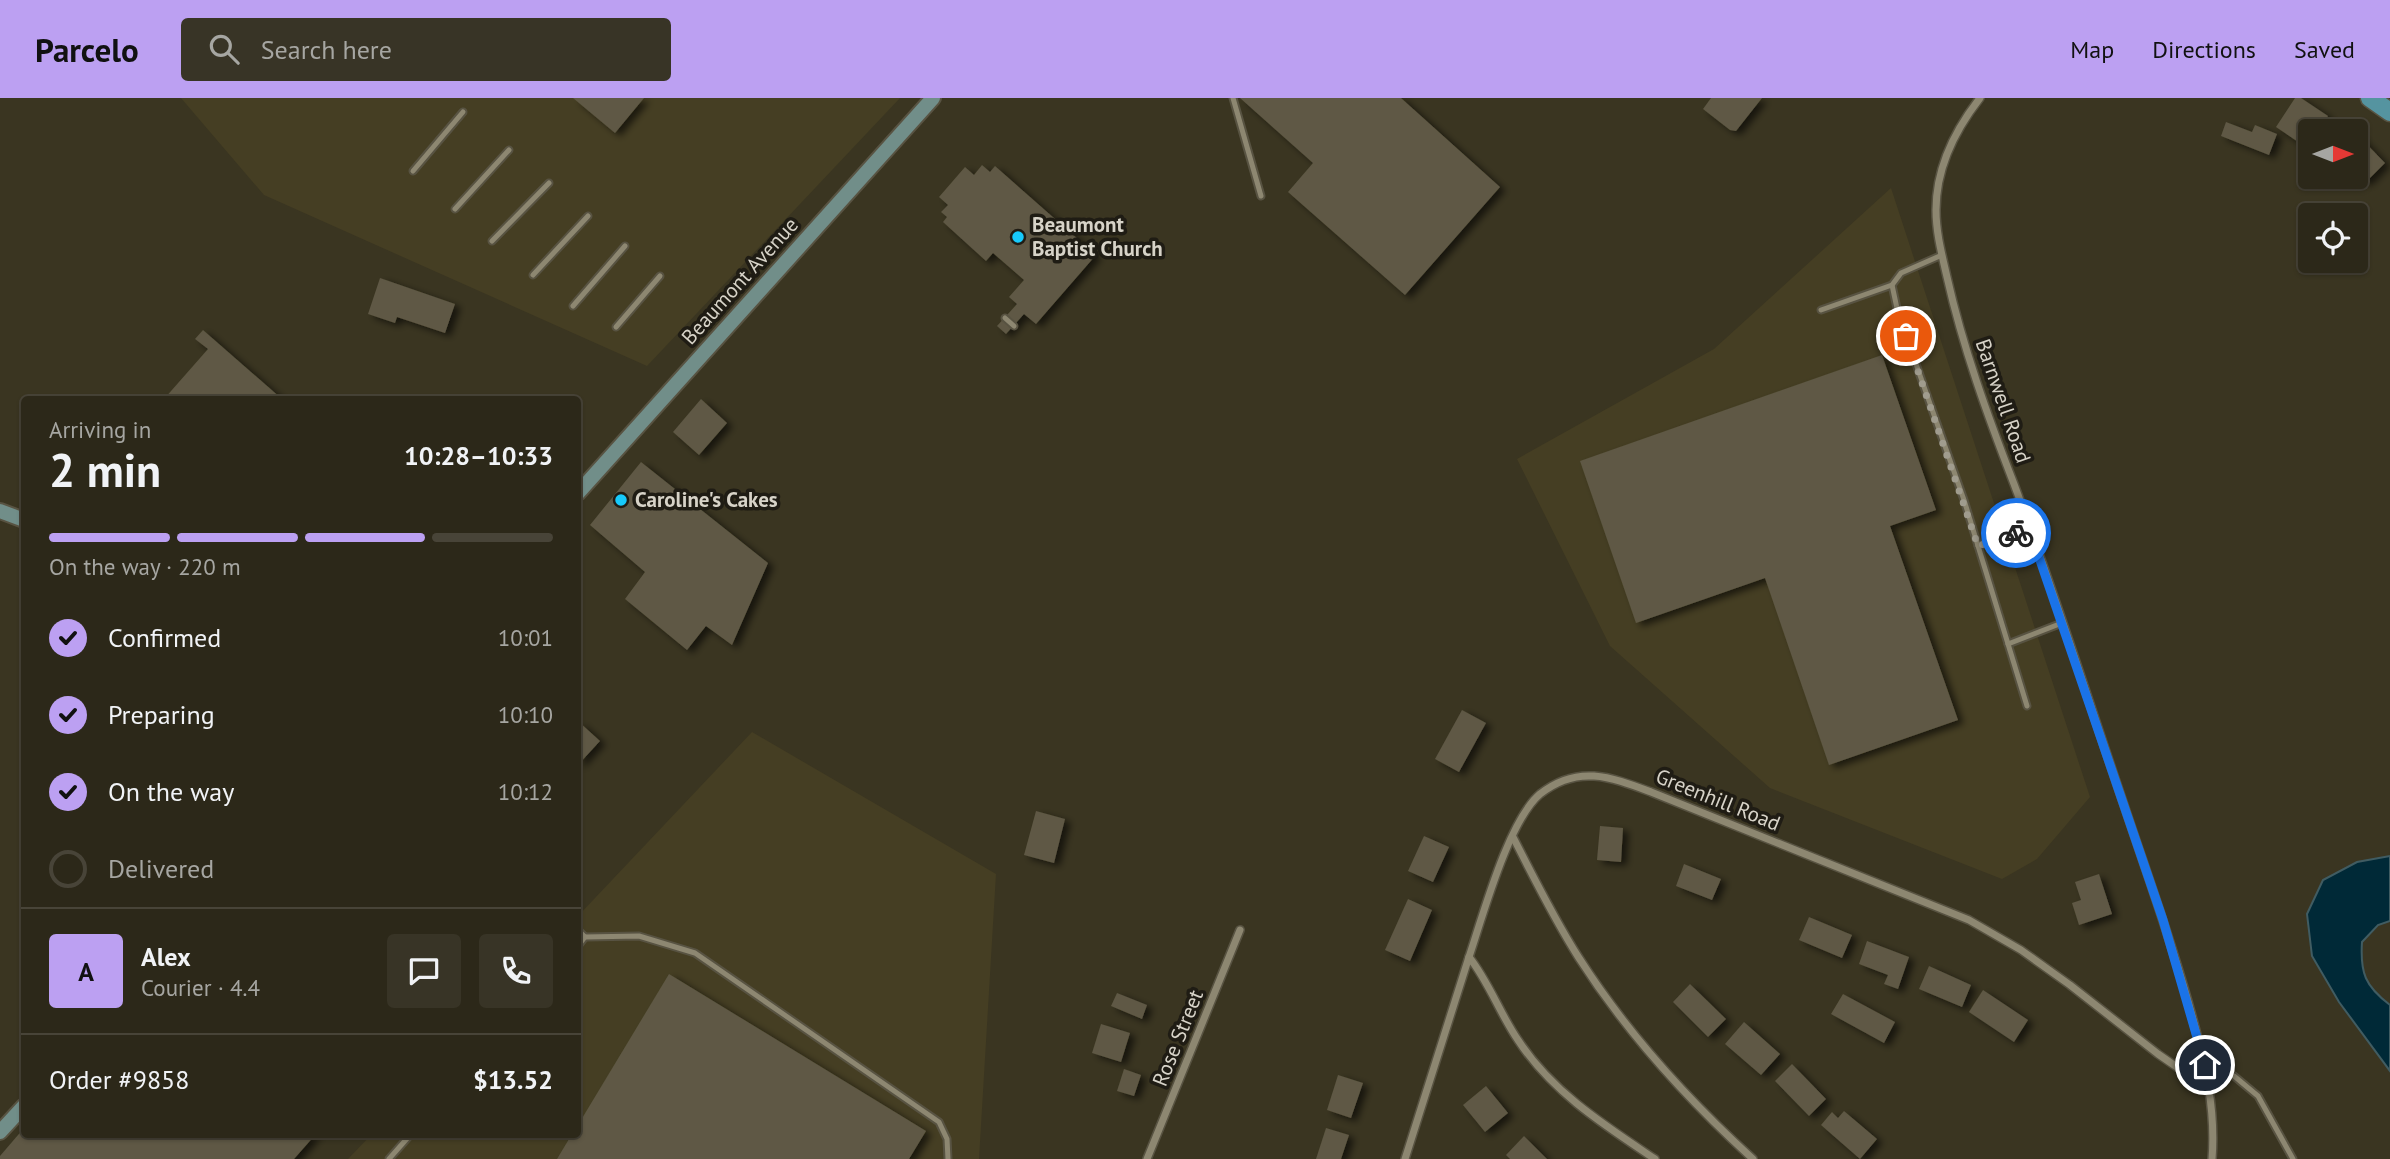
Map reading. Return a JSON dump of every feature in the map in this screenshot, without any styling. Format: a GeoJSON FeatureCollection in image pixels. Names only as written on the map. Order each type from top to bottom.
{"type":"FeatureCollection","features":[{"type":"Feature","properties":{"kind":"main road"},"geometry":{"type":"LineString","coordinates":[[2370,98],[2390,112]]}},
{"type":"Feature","properties":{"kind":"street","name":"Beaumont Avenue"},"geometry":{"type":"LineString","coordinates":[[581,490],[933,98]]}},
{"type":"Feature","properties":{"kind":"street","name":"Barnwell Road"},"geometry":{"type":"LineString","coordinates":[[1980,98],[1951,144],[1939,179],[1936,213],[1942,255],[1972,368],[2163,920],[2205,1065],[2210,1090],[2213,1159]]}},
{"type":"Feature","properties":{"kind":"street"},"geometry":{"type":"LineString","coordinates":[[0,511],[21,519]]}},
{"type":"Feature","properties":{"kind":"street","name":"Greenhill Road"},"geometry":{"type":"LineString","coordinates":[[1405,1159],[1487,896],[1525,811],[1541,794],[1557,783],[1596,775],[1614,778],[1651,792],[1969,920],[2021,950],[2210,1090]]}},
{"type":"Feature","properties":{"kind":"street"},"geometry":{"type":"LineString","coordinates":[[1513,837],[1544,899],[1620,1016],[1664,1070],[1711,1121],[1753,1159]]}},
{"type":"Feature","properties":{"kind":"street","name":"Rose Street"},"geometry":{"type":"LineString","coordinates":[[1147,1159],[1240,930]]}},
{"type":"Feature","properties":{"kind":"street"},"geometry":{"type":"LineString","coordinates":[[1469,957],[1479,969],[1502,1016],[1538,1067],[1573,1102],[1655,1159]]}},
{"type":"Feature","properties":{"kind":"street"},"geometry":{"type":"LineString","coordinates":[[0,1132],[21,1109]]}},
{"type":"Feature","properties":{"kind":"lane"},"geometry":{"type":"LineString","coordinates":[[1233,98],[1261,196]]}},
{"type":"Feature","properties":{"kind":"lane"},"geometry":{"type":"LineString","coordinates":[[413,172],[463,112]]}},
{"type":"Feature","properties":{"kind":"lane"},"geometry":{"type":"LineString","coordinates":[[455,209],[509,150]]}},
{"type":"Feature","properties":{"kind":"lane"},"geometry":{"type":"LineString","coordinates":[[492,241],[549,183]]}},
{"type":"Feature","properties":{"kind":"lane"},"geometry":{"type":"LineString","coordinates":[[533,275],[588,216]]}},
{"type":"Feature","properties":{"kind":"lane"},"geometry":{"type":"LineString","coordinates":[[573,306],[625,246]]}},
{"type":"Feature","properties":{"kind":"lane"},"geometry":{"type":"LineString","coordinates":[[1821,310],[1892,285],[1901,273],[1942,255]]}},
{"type":"Feature","properties":{"kind":"lane"},"geometry":{"type":"LineString","coordinates":[[616,327],[660,276]]}},
{"type":"Feature","properties":{"kind":"lane"},"geometry":{"type":"LineString","coordinates":[[1892,285],[1898,313],[1978,546],[2027,706]]}},
{"type":"Feature","properties":{"kind":"lane"},"geometry":{"type":"LineString","coordinates":[[1005,318],[1014,326]]}},
{"type":"Feature","properties":{"kind":"lane"},"geometry":{"type":"LineString","coordinates":[[1978,546],[2029,528]]}},
{"type":"Feature","properties":{"kind":"lane"},"geometry":{"type":"LineString","coordinates":[[2008,644],[2062,623]]}},
{"type":"Feature","properties":{"kind":"lane"},"geometry":{"type":"LineString","coordinates":[[581,933],[585,937],[639,936],[695,953],[939,1122],[947,1139],[948,1159]]}},
{"type":"Feature","properties":{"kind":"lane"},"geometry":{"type":"LineString","coordinates":[[581,942],[585,937]]}},
{"type":"Feature","properties":{"kind":"lane"},"geometry":{"type":"LineString","coordinates":[[2205,1065],[2234,1076],[2258,1096],[2293,1159]]}},
{"type":"Feature","properties":{"kind":"lane"},"geometry":{"type":"LineString","coordinates":[[389,1159],[407,1138]]}},
{"type":"Feature","properties":{"kind":"shaded area"},"geometry":{"type":"Polygon","coordinates":[[[181,98],[900,98],[647,366],[264,195],[181,98]]]}},
{"type":"Feature","properties":{"kind":"shaded area"},"geometry":{"type":"Polygon","coordinates":[[[1891,188],[2090,797],[2037,859],[2002,879],[1770,788],[1610,646],[1517,459],[1714,349],[1891,188]]]}},
{"type":"Feature","properties":{"kind":"shaded area"},"geometry":{"type":"Polygon","coordinates":[[[752,732],[996,874],[979,1159],[348,1159],[368,1138],[581,1138],[581,913],[752,732]]]}},
{"type":"Feature","properties":{"kind":"water"},"geometry":{"type":"Polygon","coordinates":[[[2390,856],[2390,921],[2378,925],[2362,942],[2362,962],[2370,985],[2390,1005],[2390,1071],[2339,1002],[2312,956],[2307,914],[2323,880],[2357,862],[2390,856]]]}},
{"type":"Feature","properties":{"kind":"building"},"geometry":{"type":"Polygon","coordinates":[[[573,98],[644,98],[615,133],[573,98]]]}},
{"type":"Feature","properties":{"kind":"building"},"geometry":{"type":"Polygon","coordinates":[[[1240,98],[1401,98],[1500,187],[1405,295],[1288,192],[1313,163],[1240,98]]]}},
{"type":"Feature","properties":{"kind":"building"},"geometry":{"type":"Polygon","coordinates":[[[1711,98],[1762,98],[1736,131],[1730,130],[1703,109],[1711,98]]]}},
{"type":"Feature","properties":{"kind":"building"},"geometry":{"type":"Polygon","coordinates":[[[2295,98],[2301,98],[2328,116],[2326,119],[2298,119],[2298,142],[2276,127],[2295,98]]]}},
{"type":"Feature","properties":{"kind":"building"},"geometry":{"type":"Polygon","coordinates":[[[2226,122],[2252,132],[2255,125],[2277,134],[2269,155],[2221,136],[2226,122]]]}},
{"type":"Feature","properties":{"kind":"building"},"geometry":{"type":"Polygon","coordinates":[[[2368,145],[2385,163],[2368,180],[2368,145]]]}},
{"type":"Feature","properties":{"kind":"building","name":"Beaumont Baptist Church"},"geometry":{"type":"Polygon","coordinates":[[[982,165],[990,172],[995,166],[1096,255],[1036,324],[1024,314],[1006,334],[997,326],[1017,304],[1009,297],[1024,280],[993,253],[986,261],[943,222],[947,217],[941,212],[948,205],[939,197],[965,167],[974,175],[982,165]]]}},
{"type":"Feature","properties":{"kind":"building"},"geometry":{"type":"Polygon","coordinates":[[[380,278],[455,304],[445,333],[397,317],[395,323],[368,314],[380,278]]]}},
{"type":"Feature","properties":{"kind":"building"},"geometry":{"type":"Polygon","coordinates":[[[203,330],[279,396],[167,396],[208,349],[195,339],[203,330]]]}},
{"type":"Feature","properties":{"kind":"building"},"geometry":{"type":"Polygon","coordinates":[[[1882,355],[1936,510],[1890,526],[1958,720],[1829,765],[1765,578],[1636,623],[1580,461],[1882,355]]]}},
{"type":"Feature","properties":{"kind":"building"},"geometry":{"type":"Polygon","coordinates":[[[701,399],[727,423],[699,455],[673,432],[701,399]]]}},
{"type":"Feature","properties":{"kind":"building"},"geometry":{"type":"Polygon","coordinates":[[[641,462],[768,563],[732,645],[706,626],[687,650],[625,599],[645,572],[590,525],[641,462]]]}},
{"type":"Feature","properties":{"kind":"building"},"geometry":{"type":"Polygon","coordinates":[[[1462,710],[1486,723],[1459,772],[1435,759],[1462,710]]]}},
{"type":"Feature","properties":{"kind":"building"},"geometry":{"type":"Polygon","coordinates":[[[581,724],[600,741],[581,762],[581,724]]]}},
{"type":"Feature","properties":{"kind":"building"},"geometry":{"type":"Polygon","coordinates":[[[1036,811],[1065,819],[1054,863],[1024,855],[1036,811]]]}},
{"type":"Feature","properties":{"kind":"building"},"geometry":{"type":"Polygon","coordinates":[[[1600,826],[1623,828],[1621,862],[1597,860],[1600,826]]]}},
{"type":"Feature","properties":{"kind":"building"},"geometry":{"type":"Polygon","coordinates":[[[1424,836],[1449,847],[1433,882],[1408,871],[1424,836]]]}},
{"type":"Feature","properties":{"kind":"building"},"geometry":{"type":"Polygon","coordinates":[[[1684,864],[1721,879],[1712,900],[1676,886],[1684,864]]]}},
{"type":"Feature","properties":{"kind":"building"},"geometry":{"type":"Polygon","coordinates":[[[2099,874],[2112,914],[2079,925],[2072,903],[2081,900],[2075,882],[2099,874]]]}},
{"type":"Feature","properties":{"kind":"building"},"geometry":{"type":"Polygon","coordinates":[[[1408,899],[1432,910],[1410,961],[1385,950],[1408,899]]]}},
{"type":"Feature","properties":{"kind":"building"},"geometry":{"type":"Polygon","coordinates":[[[1809,917],[1852,935],[1842,958],[1799,940],[1809,917]]]}},
{"type":"Feature","properties":{"kind":"building"},"geometry":{"type":"Polygon","coordinates":[[[1867,941],[1909,957],[1898,989],[1884,984],[1888,975],[1859,964],[1867,941]]]}},
{"type":"Feature","properties":{"kind":"building"},"geometry":{"type":"Polygon","coordinates":[[[1929,966],[1971,985],[1962,1007],[1919,989],[1929,966]]]}},
{"type":"Feature","properties":{"kind":"building"},"geometry":{"type":"Polygon","coordinates":[[[669,974],[926,1131],[909,1159],[557,1159],[570,1138],[581,1138],[581,1120],[669,974]]]}},
{"type":"Feature","properties":{"kind":"building"},"geometry":{"type":"Polygon","coordinates":[[[1690,984],[1726,1019],[1708,1037],[1673,1002],[1690,984]]]}},
{"type":"Feature","properties":{"kind":"building"},"geometry":{"type":"Polygon","coordinates":[[[1983,990],[2028,1020],[2014,1042],[1969,1012],[1983,990]]]}},
{"type":"Feature","properties":{"kind":"building"},"geometry":{"type":"Polygon","coordinates":[[[1117,993],[1147,1005],[1142,1019],[1111,1006],[1117,993]]]}},
{"type":"Feature","properties":{"kind":"building"},"geometry":{"type":"Polygon","coordinates":[[[1843,994],[1895,1022],[1884,1043],[1831,1014],[1843,994]]]}},
{"type":"Feature","properties":{"kind":"building"},"geometry":{"type":"Polygon","coordinates":[[[1744,1022],[1780,1054],[1761,1075],[1725,1044],[1744,1022]]]}},
{"type":"Feature","properties":{"kind":"building"},"geometry":{"type":"Polygon","coordinates":[[[1101,1024],[1130,1033],[1121,1062],[1092,1053],[1101,1024]]]}},
{"type":"Feature","properties":{"kind":"building"},"geometry":{"type":"Polygon","coordinates":[[[1792,1064],[1826,1099],[1809,1116],[1775,1081],[1792,1064]]]}},
{"type":"Feature","properties":{"kind":"building"},"geometry":{"type":"Polygon","coordinates":[[[1124,1069],[1141,1075],[1134,1096],[1117,1091],[1124,1069]]]}},
{"type":"Feature","properties":{"kind":"building"},"geometry":{"type":"Polygon","coordinates":[[[1338,1075],[1363,1083],[1351,1118],[1327,1110],[1338,1075]]]}},
{"type":"Feature","properties":{"kind":"building"},"geometry":{"type":"Polygon","coordinates":[[[1486,1086],[1508,1113],[1485,1132],[1463,1105],[1486,1086]]]}},
{"type":"Feature","properties":{"kind":"building"},"geometry":{"type":"Polygon","coordinates":[[[1844,1111],[1877,1139],[1860,1159],[1821,1125],[1832,1112],[1838,1118],[1844,1111]]]}},
{"type":"Feature","properties":{"kind":"building"},"geometry":{"type":"Polygon","coordinates":[[[1326,1128],[1349,1135],[1341,1159],[1316,1159],[1326,1128]]]}},
{"type":"Feature","properties":{"kind":"building"},"geometry":{"type":"Polygon","coordinates":[[[21,1132],[21,1138],[312,1138],[294,1159],[0,1159],[21,1132]]]}},
{"type":"Feature","properties":{"kind":"building"},"geometry":{"type":"Polygon","coordinates":[[[1524,1136],[1547,1159],[1510,1159],[1506,1155],[1524,1136]]]}},
{"type":"Feature","properties":{"kind":"way so far"},"geometry":{"type":"LineString","coordinates":[[1906,336],[1978,546],[2016,533]]}},
{"type":"Feature","properties":{"kind":"place","name":"Beaumont Baptist Church"},"geometry":{"type":"Point","coordinates":[1018,237]}},
{"type":"Feature","properties":{"kind":"place","name":"Caroline's Cakes"},"geometry":{"type":"Point","coordinates":[621,500]}},
{"type":"Feature","properties":{"kind":"route"},"geometry":{"type":"LineString","coordinates":[[2016,533],[2029,528],[2163,920],[2205,1065]]}}]}
